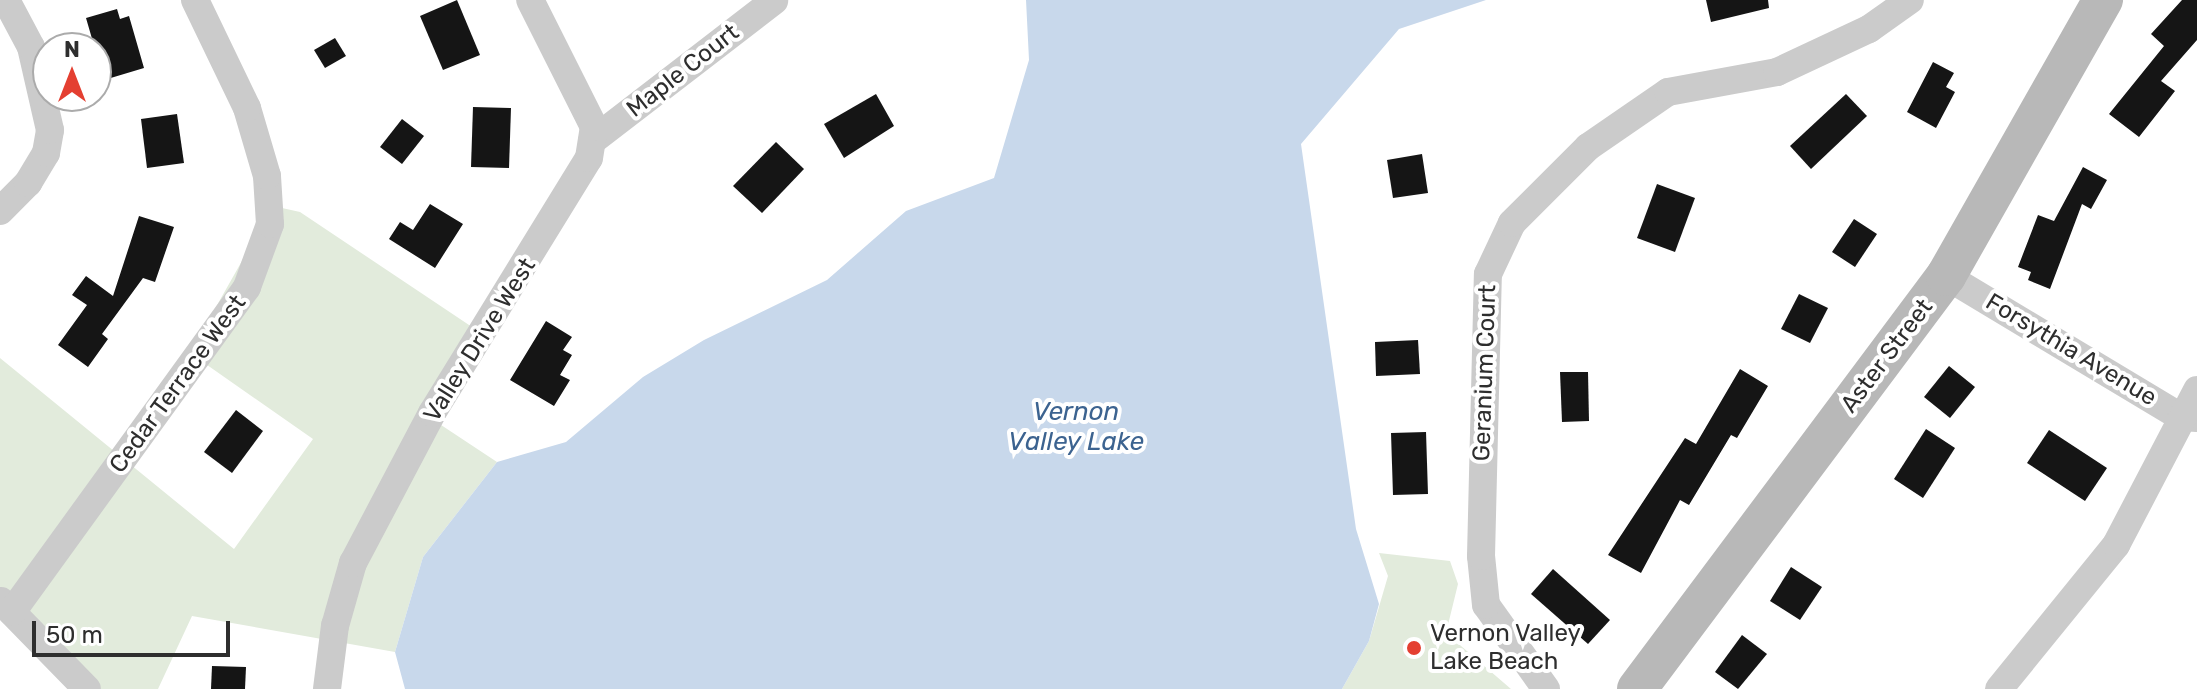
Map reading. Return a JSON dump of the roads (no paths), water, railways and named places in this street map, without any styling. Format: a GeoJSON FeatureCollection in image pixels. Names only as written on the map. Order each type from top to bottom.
{"type":"FeatureCollection","features":[{"type":"Feature","properties":{"kind":"street"},"geometry":{"type":"LineString","coordinates":[[0,211],[28,183],[46,153],[50,130],[31,47],[6,0]]}},
{"type":"Feature","properties":{"kind":"street","name":"Cedar Terrace West"},"geometry":{"type":"LineString","coordinates":[[6,607],[247,287],[270,224],[267,176],[252,121],[195,0]]}},
{"type":"Feature","properties":{"kind":"street"},"geometry":{"type":"LineString","coordinates":[[530,0],[594,127],[592,141]]}},
{"type":"Feature","properties":{"kind":"street","name":"Geranium Court"},"geometry":{"type":"LineString","coordinates":[[1546,689],[1486,605],[1481,556],[1488,274],[1512,223],[1588,147],[1668,92],[1777,72],[1869,29],[1910,0]]}},
{"type":"Feature","properties":{"kind":"street","name":"Aster Street"},"geometry":{"type":"LineString","coordinates":[[1637,689],[1946,276],[2103,0]]}},
{"type":"Feature","properties":{"kind":"street","name":"Maple Court"},"geometry":{"type":"LineString","coordinates":[[592,141],[774,1]]}},
{"type":"Feature","properties":{"kind":"street","name":"Valley Drive West"},"geometry":{"type":"LineString","coordinates":[[327,689],[335,626],[353,563],[432,413],[589,158],[592,141]]}},
{"type":"Feature","properties":{"kind":"street","name":"Forsythia Avenue"},"geometry":{"type":"LineString","coordinates":[[1946,276],[2189,418]]}},
{"type":"Feature","properties":{"kind":"street"},"geometry":{"type":"LineString","coordinates":[[1999,689],[2116,545],[2189,418],[2197,390]]}},
{"type":"Feature","properties":{"kind":"street"},"geometry":{"type":"LineString","coordinates":[[6,607],[87,689]]}},
{"type":"Feature","properties":{"kind":"water","name":"Vernon Valley Lake"},"geometry":{"type":"Polygon","coordinates":[[[1026,0],[1486,0],[1399,29],[1301,144],[1356,529],[1379,604],[1369,641],[1342,689],[405,689],[395,652],[423,557],[497,462],[566,442],[643,377],[704,340],[827,280],[906,211],[994,178],[1029,60],[1026,0]]]}},
{"type":"Feature","properties":{"kind":"place","name":"Vernon Valley Lake Beach"},"geometry":{"type":"Point","coordinates":[1414,648]}}]}
